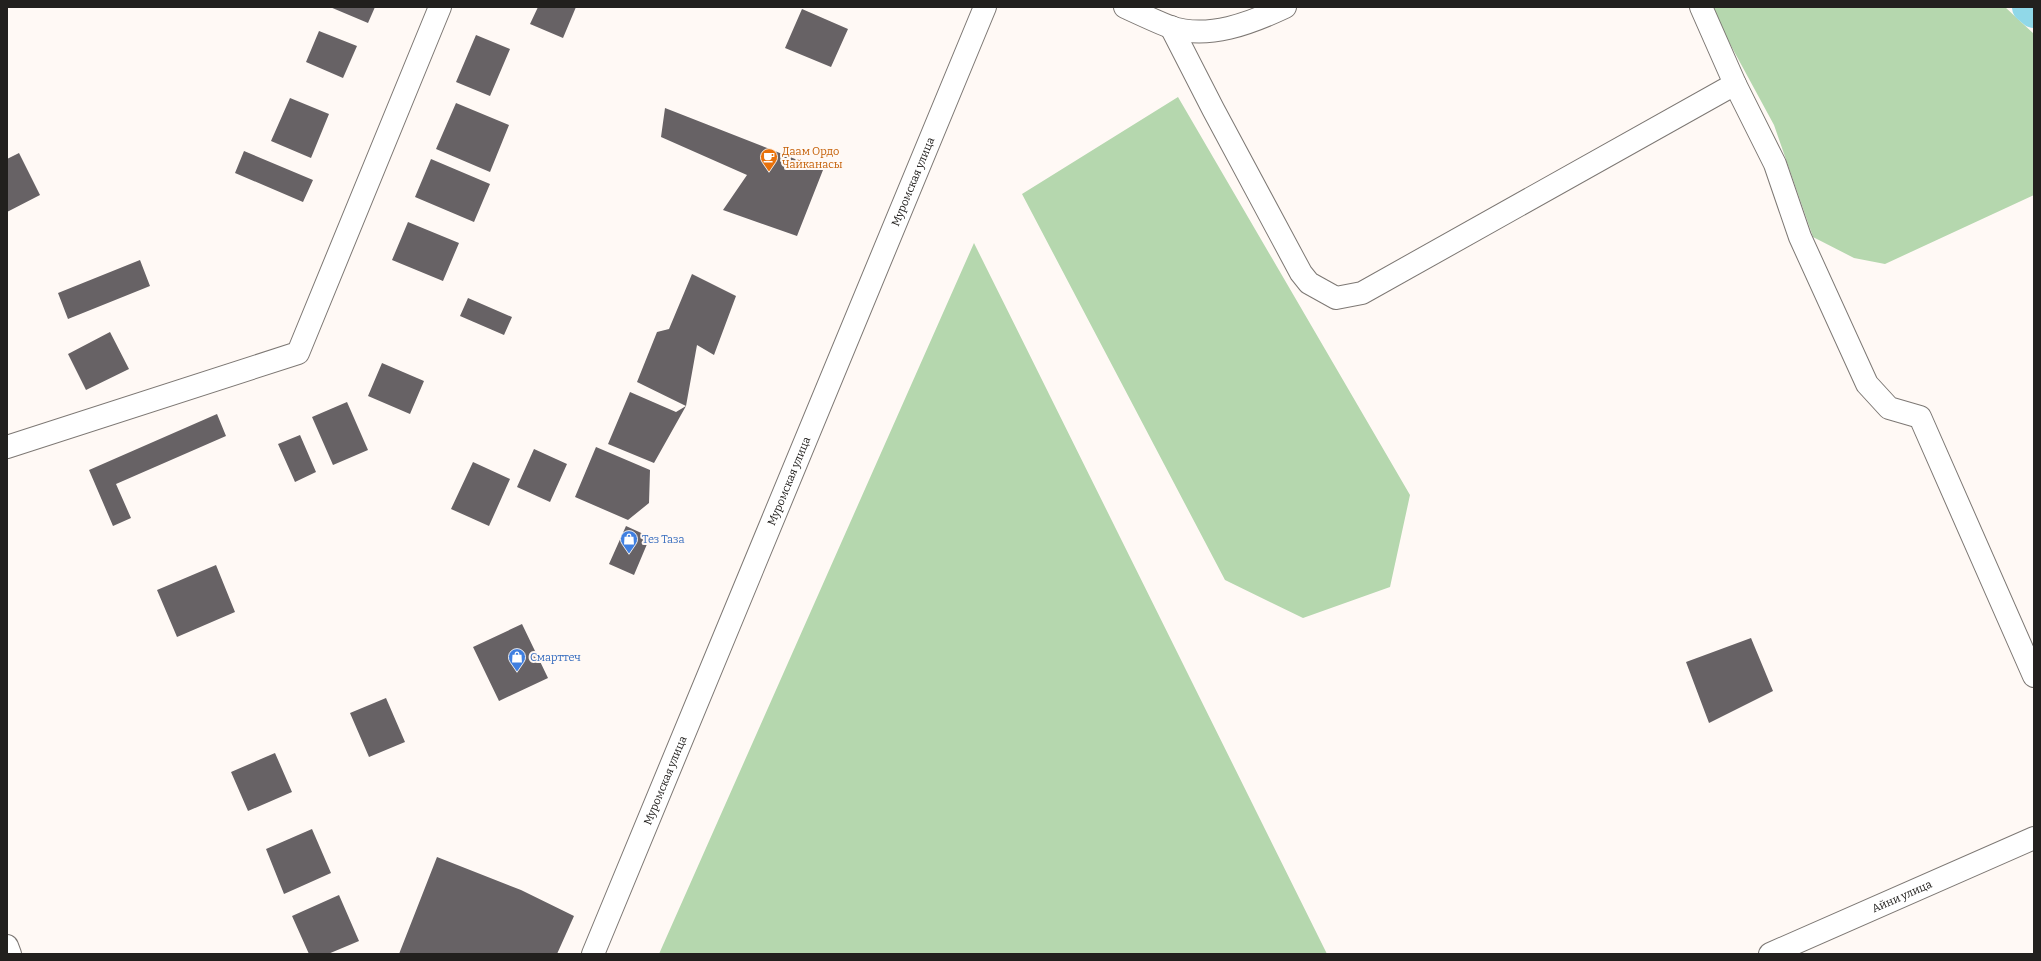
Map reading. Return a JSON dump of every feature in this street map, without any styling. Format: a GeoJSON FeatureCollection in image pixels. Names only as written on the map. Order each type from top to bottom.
{"type":"FeatureCollection","features":[{"type":"Feature","properties":{"kind":"street"},"geometry":{"type":"LineString","coordinates":[[7,446],[298,353],[440,7]]}},
{"type":"Feature","properties":{"kind":"street","name":"Муромская улица"},"geometry":{"type":"LineString","coordinates":[[593,954],[985,7]]}},
{"type":"Feature","properties":{"kind":"street"},"geometry":{"type":"LineString","coordinates":[[1125,7],[1171,28],[1209,32],[1243,24],[1285,7]]}},
{"type":"Feature","properties":{"kind":"street"},"geometry":{"type":"LineString","coordinates":[[1701,7],[1735,84],[1775,164],[1800,237],[1867,384],[1889,408],[1920,417],[2034,676]]}},
{"type":"Feature","properties":{"kind":"street"},"geometry":{"type":"LineString","coordinates":[[1171,28],[1301,273],[1309,283],[1336,298],[1362,293],[1735,84]]}},
{"type":"Feature","properties":{"kind":"street","name":"Айни улица"},"geometry":{"type":"LineString","coordinates":[[1770,954],[2034,838]]}},
{"type":"Feature","properties":{"kind":"street"},"geometry":{"type":"LineString","coordinates":[[7,946],[10,954]]}},
{"type":"Feature","properties":{"kind":"green space"},"geometry":{"type":"Polygon","coordinates":[[[1710,7],[2005,7],[2034,34],[2034,195],[1885,264],[1854,258],[1813,237],[1774,125],[1710,7]]]}},
{"type":"Feature","properties":{"kind":"green space"},"geometry":{"type":"Polygon","coordinates":[[[1178,97],[1410,495],[1390,587],[1303,618],[1225,580],[1022,194],[1178,97]]]}},
{"type":"Feature","properties":{"kind":"green space"},"geometry":{"type":"Polygon","coordinates":[[[974,243],[1327,954],[659,954],[974,243]]]}},
{"type":"Feature","properties":{"kind":"building"},"geometry":{"type":"Polygon","coordinates":[[[330,7],[375,7],[368,23],[330,7]]]}},
{"type":"Feature","properties":{"kind":"building"},"geometry":{"type":"Polygon","coordinates":[[[538,7],[576,7],[563,38],[530,24],[538,7]]]}},
{"type":"Feature","properties":{"kind":"building"},"geometry":{"type":"Polygon","coordinates":[[[802,9],[848,29],[831,67],[785,48],[802,9]]]}},
{"type":"Feature","properties":{"kind":"building"},"geometry":{"type":"Polygon","coordinates":[[[319,31],[357,46],[343,78],[306,62],[319,31]]]}},
{"type":"Feature","properties":{"kind":"building"},"geometry":{"type":"Polygon","coordinates":[[[476,35],[510,49],[490,96],[456,82],[476,35]]]}},
{"type":"Feature","properties":{"kind":"building"},"geometry":{"type":"Polygon","coordinates":[[[290,98],[329,114],[311,158],[271,141],[290,98]]]}},
{"type":"Feature","properties":{"kind":"building"},"geometry":{"type":"Polygon","coordinates":[[[456,103],[509,125],[490,172],[436,149],[456,103]]]}},
{"type":"Feature","properties":{"kind":"building"},"geometry":{"type":"Polygon","coordinates":[[[665,108],[823,170],[797,236],[723,210],[747,175],[661,137],[665,108]]]}},
{"type":"Feature","properties":{"kind":"building"},"geometry":{"type":"Polygon","coordinates":[[[244,151],[313,180],[303,202],[235,173],[244,151]]]}},
{"type":"Feature","properties":{"kind":"building"},"geometry":{"type":"Polygon","coordinates":[[[19,153],[40,195],[7,212],[7,159],[19,153]]]}},
{"type":"Feature","properties":{"kind":"building"},"geometry":{"type":"Polygon","coordinates":[[[431,159],[490,184],[474,222],[415,197],[431,159]]]}},
{"type":"Feature","properties":{"kind":"building"},"geometry":{"type":"Polygon","coordinates":[[[408,222],[459,243],[443,281],[392,260],[408,222]]]}},
{"type":"Feature","properties":{"kind":"building"},"geometry":{"type":"Polygon","coordinates":[[[140,260],[150,286],[68,319],[58,293],[140,260]]]}},
{"type":"Feature","properties":{"kind":"building"},"geometry":{"type":"Polygon","coordinates":[[[692,274],[736,296],[714,355],[697,345],[686,406],[637,382],[657,332],[669,329],[692,274]]]}},
{"type":"Feature","properties":{"kind":"building"},"geometry":{"type":"Polygon","coordinates":[[[468,298],[512,317],[504,335],[460,316],[468,298]]]}},
{"type":"Feature","properties":{"kind":"building"},"geometry":{"type":"Polygon","coordinates":[[[110,332],[129,369],[86,390],[68,354],[110,332]]]}},
{"type":"Feature","properties":{"kind":"building"},"geometry":{"type":"Polygon","coordinates":[[[382,363],[424,381],[410,414],[368,396],[382,363]]]}},
{"type":"Feature","properties":{"kind":"building"},"geometry":{"type":"Polygon","coordinates":[[[630,392],[676,412],[686,406],[654,463],[608,444],[630,392]]]}},
{"type":"Feature","properties":{"kind":"building"},"geometry":{"type":"Polygon","coordinates":[[[347,402],[368,450],[333,465],[312,417],[347,402]]]}},
{"type":"Feature","properties":{"kind":"building"},"geometry":{"type":"Polygon","coordinates":[[[217,414],[226,436],[116,484],[131,518],[113,526],[89,470],[217,414]]]}},
{"type":"Feature","properties":{"kind":"building"},"geometry":{"type":"Polygon","coordinates":[[[300,435],[316,472],[295,482],[278,444],[300,435]]]}},
{"type":"Feature","properties":{"kind":"building"},"geometry":{"type":"Polygon","coordinates":[[[596,447],[650,470],[649,503],[628,520],[575,497],[596,447]]]}},
{"type":"Feature","properties":{"kind":"building"},"geometry":{"type":"Polygon","coordinates":[[[534,449],[567,464],[550,502],[517,487],[534,449]]]}},
{"type":"Feature","properties":{"kind":"building"},"geometry":{"type":"Polygon","coordinates":[[[473,462],[510,479],[489,526],[451,509],[473,462]]]}},
{"type":"Feature","properties":{"kind":"building"},"geometry":{"type":"Polygon","coordinates":[[[626,526],[650,537],[634,575],[609,564],[626,526]]]}},
{"type":"Feature","properties":{"kind":"building"},"geometry":{"type":"Polygon","coordinates":[[[216,565],[235,612],[177,637],[157,590],[216,565]]]}},
{"type":"Feature","properties":{"kind":"building"},"geometry":{"type":"Polygon","coordinates":[[[522,624],[548,678],[499,701],[473,647],[522,624]]]}},
{"type":"Feature","properties":{"kind":"building"},"geometry":{"type":"Polygon","coordinates":[[[1751,638],[1773,691],[1709,723],[1686,662],[1751,638]]]}},
{"type":"Feature","properties":{"kind":"building"},"geometry":{"type":"Polygon","coordinates":[[[386,698],[405,742],[369,757],[350,713],[386,698]]]}},
{"type":"Feature","properties":{"kind":"building"},"geometry":{"type":"Polygon","coordinates":[[[275,753],[292,792],[248,811],[231,772],[275,753]]]}},
{"type":"Feature","properties":{"kind":"building"},"geometry":{"type":"Polygon","coordinates":[[[312,829],[331,873],[284,894],[266,849],[312,829]]]}},
{"type":"Feature","properties":{"kind":"building"},"geometry":{"type":"Polygon","coordinates":[[[437,857],[521,890],[574,916],[557,954],[399,954],[437,857]]]}},
{"type":"Feature","properties":{"kind":"building"},"geometry":{"type":"Polygon","coordinates":[[[339,895],[359,941],[328,954],[309,954],[292,916],[339,895]]]}},
{"type":"Feature","properties":{"kind":"waterway"},"geometry":{"type":"LineString","coordinates":[[2028,7],[2034,12]]}},
{"type":"Feature","properties":{"kind":"place","name":"Даам Ордо Чайканасы"},"geometry":{"type":"Point","coordinates":[769,172]}},
{"type":"Feature","properties":{"kind":"place","name":"Тез Таза"},"geometry":{"type":"Point","coordinates":[629,554]}},
{"type":"Feature","properties":{"kind":"place","name":"Смарттеч"},"geometry":{"type":"Point","coordinates":[517,672]}}]}
